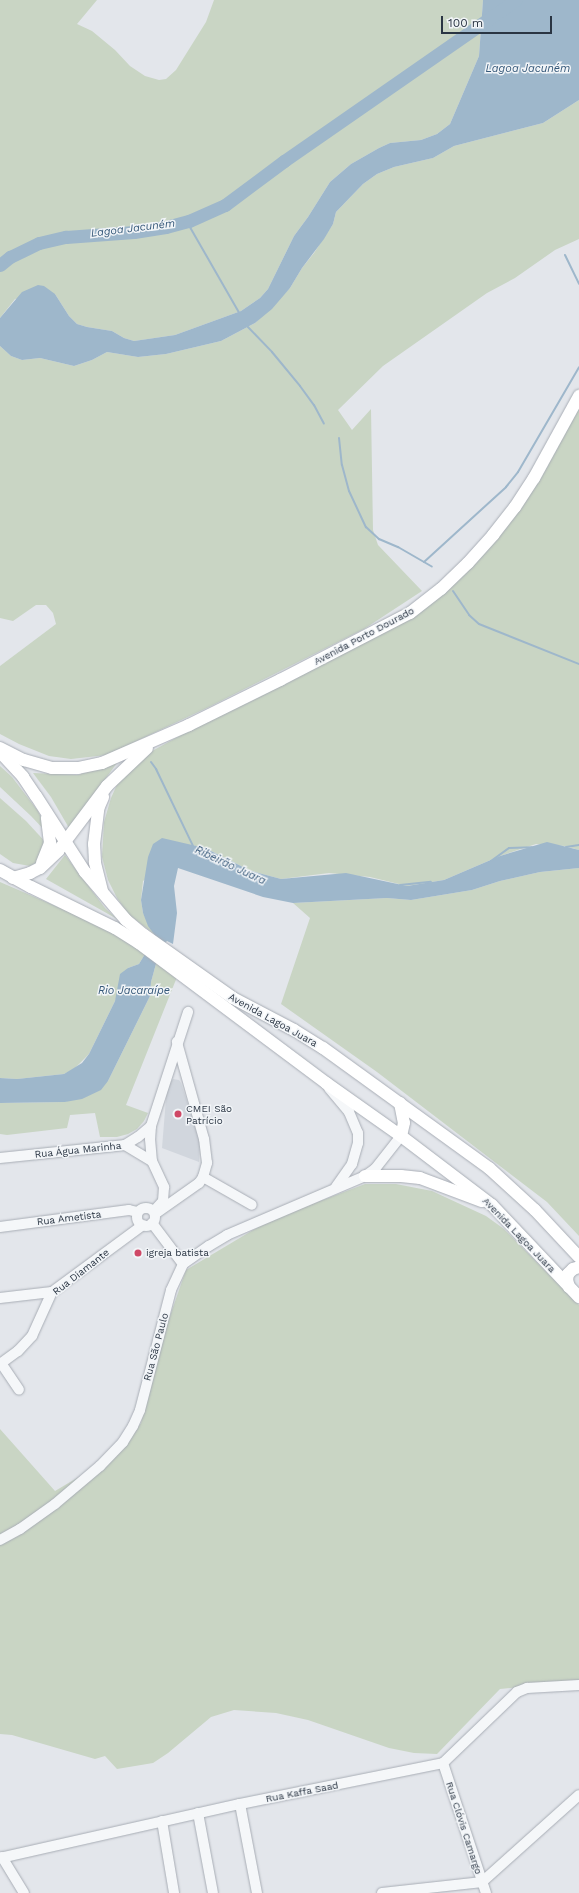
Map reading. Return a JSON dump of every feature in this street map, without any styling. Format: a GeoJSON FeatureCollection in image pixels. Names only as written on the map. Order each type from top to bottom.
{"type":"FeatureCollection","features":[{"type":"Feature","properties":{"kind":"main road","name":"Avenida Porto Dourado"},"geometry":{"type":"LineString","coordinates":[[158,740],[286,678],[410,613],[441,589],[468,563],[515,508],[545,459],[579,396]]}},
{"type":"Feature","properties":{"kind":"main road"},"geometry":{"type":"LineString","coordinates":[[0,748],[24,760],[52,768],[78,768],[102,763],[158,740]]}},
{"type":"Feature","properties":{"kind":"main road"},"geometry":{"type":"LineString","coordinates":[[12,878],[30,873],[40,868],[58,851],[107,786],[135,759],[158,740]]}},
{"type":"Feature","properties":{"kind":"main road","name":"Avenida Lagoa Juara"},"geometry":{"type":"LineString","coordinates":[[0,752],[23,777],[64,842],[104,896],[142,939],[176,964],[326,1083],[401,1136],[492,1205],[579,1297]]}},
{"type":"Feature","properties":{"kind":"main road"},"geometry":{"type":"LineString","coordinates":[[104,896],[95,862],[94,844],[98,809],[107,786]]}},
{"type":"Feature","properties":{"kind":"main road"},"geometry":{"type":"LineString","coordinates":[[40,868],[50,843],[45,810]]}},
{"type":"Feature","properties":{"kind":"main road","name":"Avenida Lagoa Juara"},"geometry":{"type":"LineString","coordinates":[[0,870],[12,878],[115,928],[142,939]]}},
{"type":"Feature","properties":{"kind":"main road","name":"Avenida Lagoa Juara"},"geometry":{"type":"LineString","coordinates":[[176,964],[233,998],[312,1041],[400,1103],[505,1182],[535,1210],[579,1257]]}},
{"type":"Feature","properties":{"kind":"main road"},"geometry":{"type":"LineString","coordinates":[[400,1103],[404,1123],[401,1136]]}},
{"type":"Feature","properties":{"kind":"main road"},"geometry":{"type":"LineString","coordinates":[[365,1176],[401,1176],[420,1178],[492,1205]]}},
{"type":"Feature","properties":{"kind":"main road"},"geometry":{"type":"LineString","coordinates":[[569,1287],[567,1280],[568,1274],[573,1269],[579,1267]]}},
{"type":"Feature","properties":{"kind":"street"},"geometry":{"type":"LineString","coordinates":[[138,1212],[138,1221],[151,1218],[163,1201],[164,1187],[152,1161],[150,1139],[151,1126],[177,1042],[188,1012]]}},
{"type":"Feature","properties":{"kind":"street"},"geometry":{"type":"LineString","coordinates":[[177,1042],[207,1153],[207,1163],[203,1177],[252,1205]]}},
{"type":"Feature","properties":{"kind":"street"},"geometry":{"type":"LineString","coordinates":[[168,1071],[186,1076]]}},
{"type":"Feature","properties":{"kind":"street"},"geometry":{"type":"LineString","coordinates":[[326,1083],[349,1112],[358,1133],[358,1143],[352,1164],[336,1187]]}},
{"type":"Feature","properties":{"kind":"street","name":"Rua Água Marinha"},"geometry":{"type":"LineString","coordinates":[[0,1158],[125,1145],[151,1126]]}},
{"type":"Feature","properties":{"kind":"street"},"geometry":{"type":"LineString","coordinates":[[151,1218],[183,1264],[227,1235],[336,1187],[365,1176],[374,1169],[401,1136]]}},
{"type":"Feature","properties":{"kind":"street"},"geometry":{"type":"LineString","coordinates":[[125,1145],[152,1161]]}},
{"type":"Feature","properties":{"kind":"street","name":"Rua Diamante"},"geometry":{"type":"LineString","coordinates":[[1,1364],[18,1352],[32,1336],[52,1292],[187,1192],[203,1177]]}},
{"type":"Feature","properties":{"kind":"street"},"geometry":{"type":"LineString","coordinates":[[164,1187],[175,1192],[187,1192]]}},
{"type":"Feature","properties":{"kind":"street","name":"Rua Ametista"},"geometry":{"type":"LineString","coordinates":[[0,1227],[129,1210],[138,1212],[144,1208],[148,1208],[151,1218]]}},
{"type":"Feature","properties":{"kind":"street","name":"Rua São Paulo"},"geometry":{"type":"LineString","coordinates":[[0,1540],[20,1529],[56,1504],[100,1466],[123,1442],[133,1426],[140,1410],[171,1290],[183,1264]]}},
{"type":"Feature","properties":{"kind":"street"},"geometry":{"type":"LineString","coordinates":[[0,1298],[52,1292]]}},
{"type":"Feature","properties":{"kind":"street"},"geometry":{"type":"LineString","coordinates":[[1,1364],[19,1390]]}},
{"type":"Feature","properties":{"kind":"street"},"geometry":{"type":"LineString","coordinates":[[443,1763],[517,1692],[527,1688],[579,1685]]}},
{"type":"Feature","properties":{"kind":"street","name":"Rua Kaffa Saad"},"geometry":{"type":"LineString","coordinates":[[1,1858],[198,1813],[443,1763]]}},
{"type":"Feature","properties":{"kind":"street","name":"Rua Clóvis Camargo"},"geometry":{"type":"LineString","coordinates":[[443,1763],[486,1893]]}},
{"type":"Feature","properties":{"kind":"street"},"geometry":{"type":"LineString","coordinates":[[382,1893],[482,1882],[579,1796]]}},
{"type":"Feature","properties":{"kind":"street"},"geometry":{"type":"LineString","coordinates":[[240,1804],[257,1893]]}},
{"type":"Feature","properties":{"kind":"street"},"geometry":{"type":"LineString","coordinates":[[198,1813],[213,1893]]}},
{"type":"Feature","properties":{"kind":"street"},"geometry":{"type":"LineString","coordinates":[[162,1822],[174,1893]]}},
{"type":"Feature","properties":{"kind":"street"},"geometry":{"type":"LineString","coordinates":[[1,1858],[24,1893]]}},
{"type":"Feature","properties":{"kind":"shaded area","name":"CMEI São Patrício"},"geometry":{"type":"Polygon","coordinates":[[[173,1079],[179,1080],[181,1083],[200,1141],[199,1162],[162,1148],[167,1086],[173,1079]]]}},
{"type":"Feature","properties":{"kind":"green space"},"geometry":{"type":"Polygon","coordinates":[[[0,0],[97,0],[77,24],[92,31],[115,50],[130,66],[145,76],[159,80],[166,79],[176,70],[206,22],[214,0],[483,0],[479,56],[450,124],[437,134],[421,140],[390,143],[379,148],[351,164],[330,182],[294,236],[268,289],[260,298],[241,311],[175,335],[134,341],[124,338],[112,331],[77,324],[69,316],[55,294],[15,299],[0,318],[0,0]]]}},
{"type":"Feature","properties":{"kind":"green space"},"geometry":{"type":"Polygon","coordinates":[[[579,100],[579,239],[555,250],[515,278],[487,293],[383,366],[338,410],[352,430],[371,409],[373,530],[378,545],[422,591],[364,629],[209,707],[107,755],[71,759],[49,756],[19,744],[0,734],[0,666],[56,624],[53,613],[46,605],[36,605],[13,621],[0,618],[0,346],[11,356],[22,360],[40,358],[74,366],[92,360],[107,352],[138,357],[166,354],[221,341],[255,323],[290,288],[333,224],[336,212],[363,184],[377,174],[394,167],[433,158],[454,146],[543,123],[579,100]]]}},
{"type":"Feature","properties":{"kind":"green space"},"geometry":{"type":"Polygon","coordinates":[[[579,406],[579,850],[565,846],[536,844],[500,856],[444,880],[407,886],[370,877],[329,873],[281,879],[251,871],[205,848],[191,845],[143,881],[141,900],[143,913],[154,934],[128,914],[117,898],[108,880],[102,857],[104,822],[111,798],[119,780],[143,756],[214,717],[370,638],[468,568],[579,406]]]}},
{"type":"Feature","properties":{"kind":"green space"},"geometry":{"type":"Polygon","coordinates":[[[117,763],[69,828],[51,797],[33,773],[77,775],[117,763]]]}},
{"type":"Feature","properties":{"kind":"green space"},"geometry":{"type":"Polygon","coordinates":[[[0,766],[12,777],[38,811],[50,836],[0,787],[0,766]]]}},
{"type":"Feature","properties":{"kind":"green space"},"geometry":{"type":"Polygon","coordinates":[[[0,798],[26,821],[50,847],[42,860],[30,866],[13,863],[0,854],[0,798]]]}},
{"type":"Feature","properties":{"kind":"green space"},"geometry":{"type":"Polygon","coordinates":[[[65,855],[105,908],[117,919],[46,879],[65,855]]]}},
{"type":"Feature","properties":{"kind":"green space"},"geometry":{"type":"Polygon","coordinates":[[[579,868],[579,1236],[547,1202],[377,1072],[281,1004],[310,918],[293,903],[387,898],[411,900],[472,890],[500,881],[540,872],[579,868]]]}},
{"type":"Feature","properties":{"kind":"green space"},"geometry":{"type":"Polygon","coordinates":[[[0,882],[111,930],[145,954],[139,964],[128,968],[115,1001],[89,1054],[74,1069],[64,1074],[17,1079],[0,1078],[0,882]]]}},
{"type":"Feature","properties":{"kind":"green space"},"geometry":{"type":"Polygon","coordinates":[[[157,960],[177,977],[126,1105],[148,1113],[144,1121],[137,1129],[128,1134],[117,1137],[100,1137],[95,1113],[70,1115],[67,1128],[7,1135],[0,1134],[0,1103],[65,1102],[108,1081],[150,996],[151,982],[157,960]]]}},
{"type":"Feature","properties":{"kind":"green space"},"geometry":{"type":"Polygon","coordinates":[[[365,1184],[396,1184],[432,1191],[486,1216],[504,1229],[579,1305],[579,1681],[500,1689],[437,1754],[414,1753],[389,1748],[308,1720],[276,1713],[234,1710],[211,1717],[168,1753],[153,1763],[117,1769],[105,1756],[95,1759],[12,1735],[0,1734],[0,1429],[55,1491],[116,1455],[141,1423],[164,1333],[186,1270],[270,1220],[365,1184]]]}},
{"type":"Feature","properties":{"kind":"water"},"geometry":{"type":"Polygon","coordinates":[[[483,0],[579,0],[579,100],[543,123],[454,146],[433,158],[394,167],[377,174],[363,184],[336,212],[333,224],[324,239],[302,268],[290,288],[272,309],[255,323],[221,341],[166,354],[138,357],[107,352],[92,360],[74,366],[40,358],[22,360],[11,356],[0,346],[0,318],[22,292],[38,285],[44,286],[55,294],[69,316],[77,324],[112,331],[124,338],[134,341],[175,335],[241,311],[260,298],[268,289],[294,236],[330,182],[351,164],[379,148],[390,143],[421,140],[437,134],[450,124],[479,56],[483,0]]]}},
{"type":"Feature","properties":{"kind":"water"},"geometry":{"type":"Polygon","coordinates":[[[162,838],[205,848],[251,871],[281,879],[346,873],[407,886],[444,880],[500,856],[547,842],[579,850],[579,868],[540,872],[500,881],[472,890],[411,900],[387,898],[293,903],[263,897],[178,868],[174,886],[177,913],[173,944],[167,941],[165,943],[156,937],[148,926],[143,913],[141,900],[148,857],[153,844],[162,838]]]}},
{"type":"Feature","properties":{"kind":"water","name":"Rio Jacaraípe"},"geometry":{"type":"Polygon","coordinates":[[[145,954],[157,960],[151,982],[150,996],[108,1081],[101,1090],[82,1099],[65,1102],[0,1103],[0,1078],[17,1079],[64,1074],[82,1063],[89,1054],[115,1001],[120,974],[128,968],[139,964],[145,954]]]}},
{"type":"Feature","properties":{"kind":"waterway","name":"Lagoa Jacuném"},"geometry":{"type":"LineString","coordinates":[[0,265],[10,257],[39,243],[66,237],[134,232],[166,227],[189,221],[225,205],[284,161],[516,0]]}},
{"type":"Feature","properties":{"kind":"waterway"},"geometry":{"type":"LineString","coordinates":[[187,222],[240,314]]}},
{"type":"Feature","properties":{"kind":"waterway"},"geometry":{"type":"LineString","coordinates":[[565,255],[579,284]]}},
{"type":"Feature","properties":{"kind":"waterway"},"geometry":{"type":"LineString","coordinates":[[247,326],[272,352],[300,386],[314,405],[324,424]]}},
{"type":"Feature","properties":{"kind":"waterway"},"geometry":{"type":"LineString","coordinates":[[424,562],[506,487],[518,472],[579,367]]}},
{"type":"Feature","properties":{"kind":"waterway"},"geometry":{"type":"LineString","coordinates":[[339,438],[342,465],[349,491],[366,527],[379,539],[398,547],[432,567]]}},
{"type":"Feature","properties":{"kind":"waterway"},"geometry":{"type":"LineString","coordinates":[[453,591],[469,615],[479,624],[579,664]]}},
{"type":"Feature","properties":{"kind":"waterway"},"geometry":{"type":"LineString","coordinates":[[151,762],[156,769],[193,846]]}},
{"type":"Feature","properties":{"kind":"waterway","name":"Ribeirão Juara"},"geometry":{"type":"LineString","coordinates":[[566,847],[579,845]]}},
{"type":"Feature","properties":{"kind":"waterway","name":"Ribeirão Juara"},"geometry":{"type":"LineString","coordinates":[[491,861],[509,848],[532,847]]}},
{"type":"Feature","properties":{"kind":"waterway","name":"Ribeirão Juara"},"geometry":{"type":"LineString","coordinates":[[400,885],[431,882]]}},
{"type":"Feature","properties":{"kind":"place","name":"CMEI São Patrício"},"geometry":{"type":"Point","coordinates":[178,1114]}},
{"type":"Feature","properties":{"kind":"place","name":"igreja batista"},"geometry":{"type":"Point","coordinates":[138,1253]}}]}
